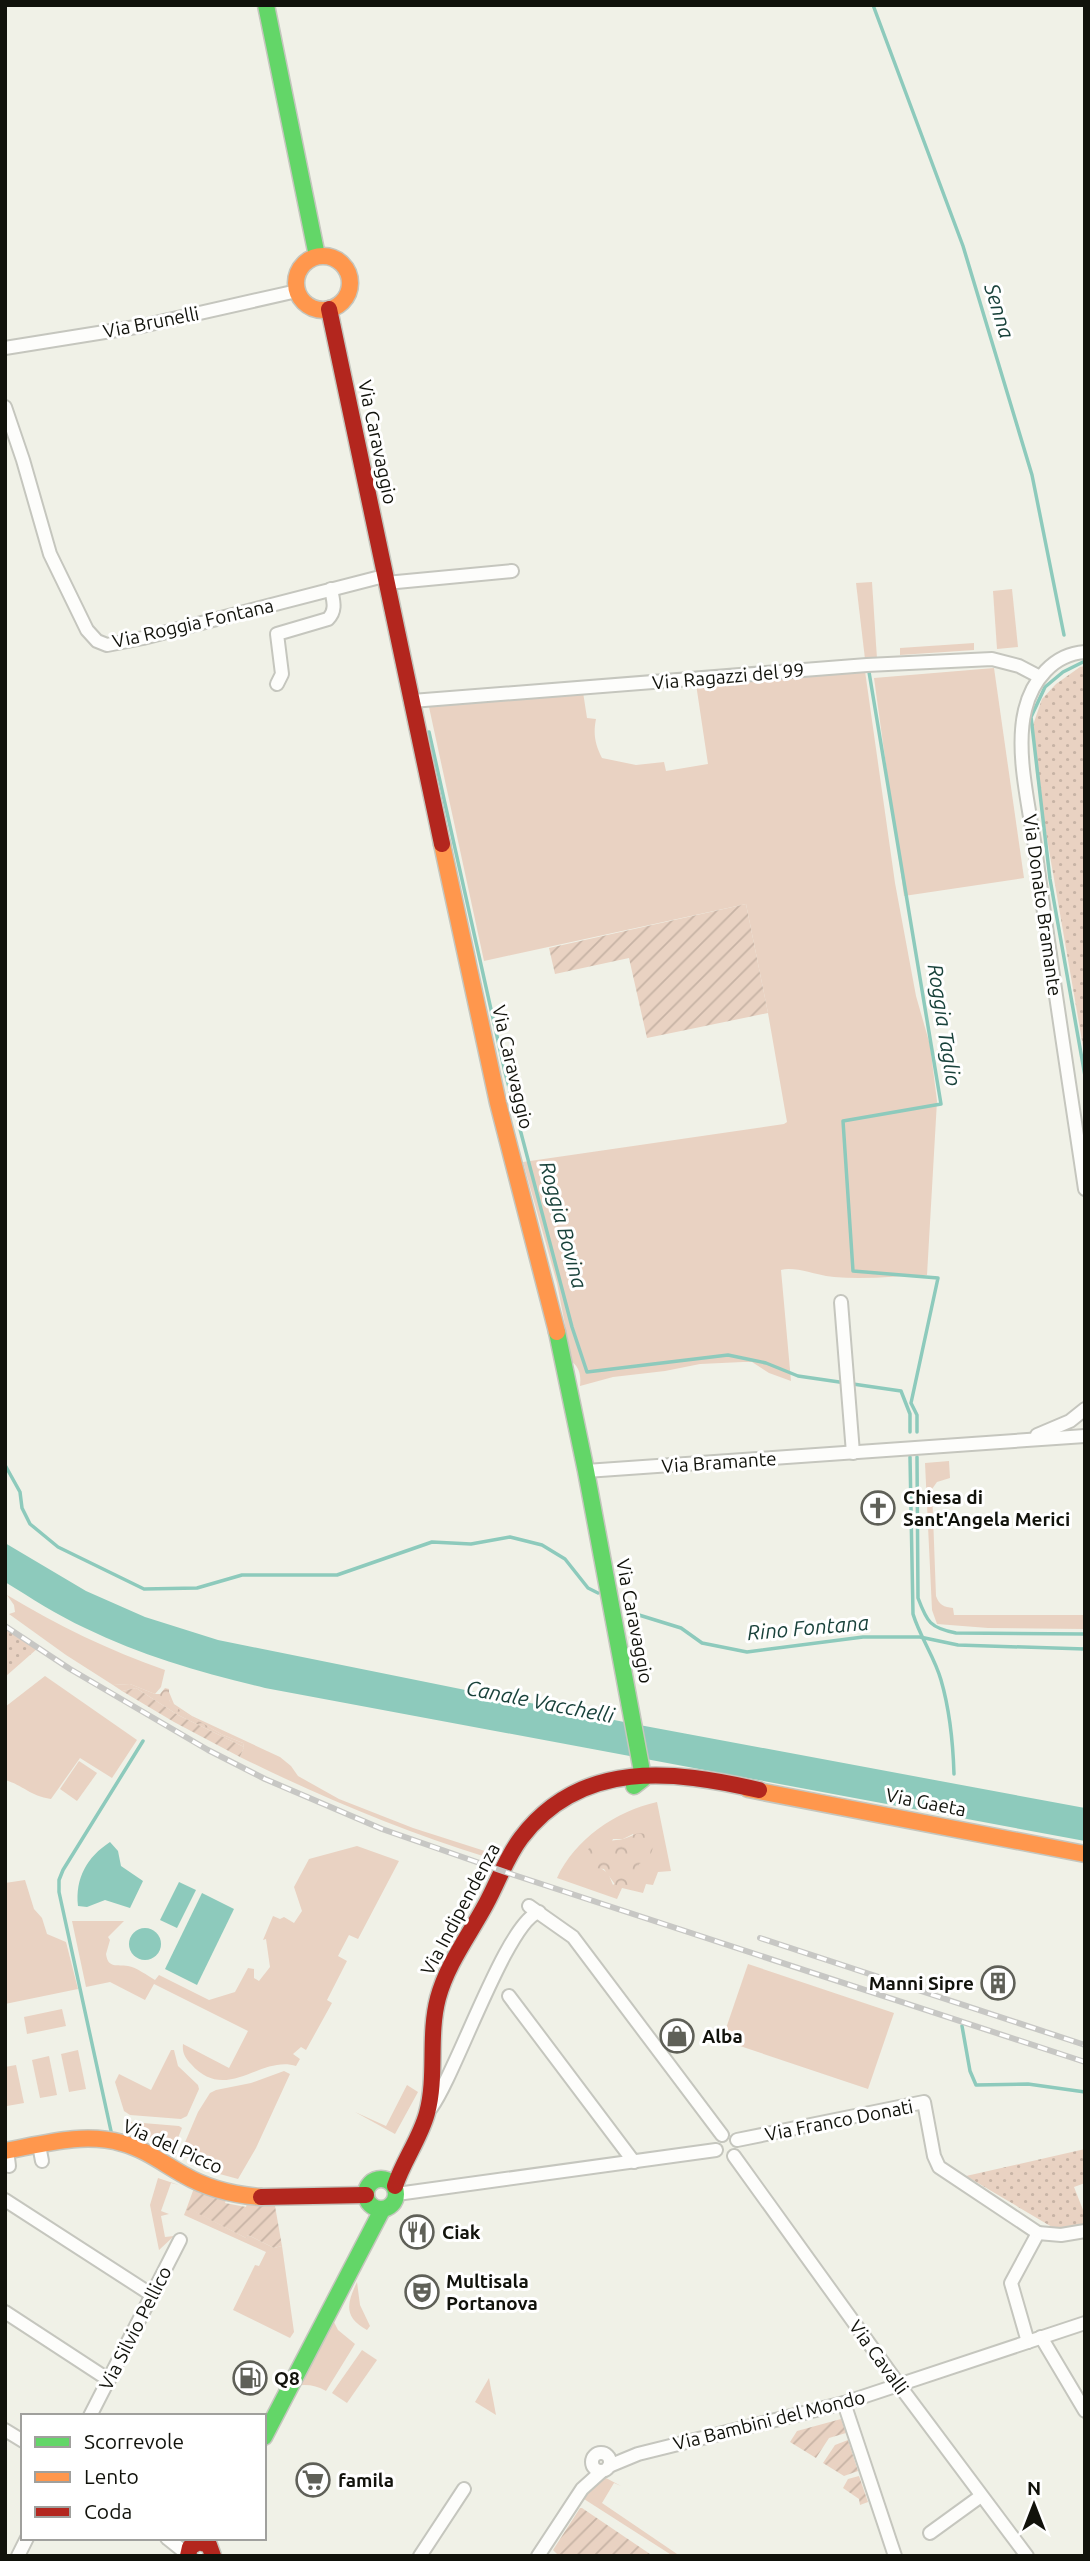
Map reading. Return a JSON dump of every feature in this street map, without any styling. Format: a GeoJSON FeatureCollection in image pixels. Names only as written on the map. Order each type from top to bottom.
{"type":"FeatureCollection","features":[{"type":"Feature","properties":{"kind":"street"},"geometry":{"type":"LineString","coordinates":[[267,5],[317,256]]}},
{"type":"Feature","properties":{"kind":"street"},"geometry":{"type":"LineString","coordinates":[[317,256],[327,256],[343,264],[350,281],[345,299],[330,309],[313,309],[300,299],[296,291],[295,282],[302,265],[317,256]]}},
{"type":"Feature","properties":{"kind":"street","name":"Via Brunelli"},"geometry":{"type":"LineString","coordinates":[[5,348],[142,326],[296,291]]}},
{"type":"Feature","properties":{"kind":"street","name":"Via Caravaggio"},"geometry":{"type":"LineString","coordinates":[[330,309],[385,580],[498,1103],[551,1301],[586,1471],[634,1724],[641,1775]]}},
{"type":"Feature","properties":{"kind":"street","name":"Via Roggia Fontana"},"geometry":{"type":"LineString","coordinates":[[5,407],[50,554],[88,630],[97,641],[107,645],[143,638],[331,589],[385,580]]}},
{"type":"Feature","properties":{"kind":"street"},"geometry":{"type":"LineString","coordinates":[[385,580],[512,571]]}},
{"type":"Feature","properties":{"kind":"street","name":"Via Roggia Fontana"},"geometry":{"type":"LineString","coordinates":[[277,684],[282,674],[277,634],[328,619],[333,614],[334,606],[331,589]]}},
{"type":"Feature","properties":{"kind":"street","name":"Via Donato Bramante"},"geometry":{"type":"LineString","coordinates":[[1085,652],[1076,652],[1052,663],[1040,677],[1031,692],[1025,711],[1021,745],[1085,1189]]}},
{"type":"Feature","properties":{"kind":"street","name":"Via Ragazzi del 99"},"geometry":{"type":"LineString","coordinates":[[412,701],[882,664],[992,659],[1019,666],[1040,677]]}},
{"type":"Feature","properties":{"kind":"street"},"geometry":{"type":"LineString","coordinates":[[841,1302],[853,1453]]}},
{"type":"Feature","properties":{"kind":"street"},"geometry":{"type":"LineString","coordinates":[[1085,1409],[1085,1425]]}},
{"type":"Feature","properties":{"kind":"street","name":"Via Bramante"},"geometry":{"type":"LineString","coordinates":[[1020,1441],[1070,1421],[1085,1409]]}},
{"type":"Feature","properties":{"kind":"street","name":"Via Bramante"},"geometry":{"type":"LineString","coordinates":[[586,1471],[1085,1436]]}},
{"type":"Feature","properties":{"kind":"street","name":"Via Indipendenza"},"geometry":{"type":"LineString","coordinates":[[427,2114],[435,2013],[449,1968],[514,1849],[529,1828],[562,1800],[582,1788],[641,1775]]}},
{"type":"Feature","properties":{"kind":"street","name":"Via Gaeta"},"geometry":{"type":"LineString","coordinates":[[641,1775],[759,1790]]}},
{"type":"Feature","properties":{"kind":"street","name":"Via Gaeta"},"geometry":{"type":"LineString","coordinates":[[641,1775],[709,1780],[1085,1854]]}},
{"type":"Feature","properties":{"kind":"street","name":"Via Indipendenza"},"geometry":{"type":"LineString","coordinates":[[391,2186],[427,2114],[446,2085],[470,2025],[500,1965],[534,1909],[573,1937],[722,2135]]}},
{"type":"Feature","properties":{"kind":"street"},"geometry":{"type":"LineString","coordinates":[[509,1996],[634,2162]]}},
{"type":"Feature","properties":{"kind":"street","name":"Via Indipendenza"},"geometry":{"type":"LineString","coordinates":[[391,2186],[392,2168],[430,2097]]}},
{"type":"Feature","properties":{"kind":"street","name":"Via Franco Donati"},"geometry":{"type":"LineString","coordinates":[[737,2140],[924,2102],[934,2156],[939,2167],[1038,2233]]}},
{"type":"Feature","properties":{"kind":"street"},"geometry":{"type":"LineString","coordinates":[[722,2135],[732,2136],[737,2140],[739,2147],[734,2156],[723,2157],[716,2150],[717,2140],[722,2135]]}},
{"type":"Feature","properties":{"kind":"street","name":"Via del Picco"},"geometry":{"type":"LineString","coordinates":[[7,2156],[41,2153],[93,2139],[136,2148],[201,2184],[247,2196],[373,2204]]}},
{"type":"Feature","properties":{"kind":"street"},"geometry":{"type":"LineString","coordinates":[[266,2433],[373,2204],[368,2186],[634,2162],[716,2150]]}},
{"type":"Feature","properties":{"kind":"street","name":"Via Cavalli"},"geometry":{"type":"LineString","coordinates":[[734,2156],[1027,2556]]}},
{"type":"Feature","properties":{"kind":"street"},"geometry":{"type":"LineString","coordinates":[[373,2204],[394,2203],[391,2186]]}},
{"type":"Feature","properties":{"kind":"street"},"geometry":{"type":"LineString","coordinates":[[5,2200],[152,2295]]}},
{"type":"Feature","properties":{"kind":"street"},"geometry":{"type":"LineString","coordinates":[[266,2414],[373,2204]]}},
{"type":"Feature","properties":{"kind":"street"},"geometry":{"type":"LineString","coordinates":[[1085,2231],[1061,2235],[1038,2233],[1012,2283],[1034,2339],[1085,2411]]}},
{"type":"Feature","properties":{"kind":"street","name":"Via Silvio Pellico"},"geometry":{"type":"LineString","coordinates":[[91,2414],[180,2240]]}},
{"type":"Feature","properties":{"kind":"street"},"geometry":{"type":"LineString","coordinates":[[5,2312],[109,2380]]}},
{"type":"Feature","properties":{"kind":"street"},"geometry":{"type":"LineString","coordinates":[[900,2385],[1085,2323]]}},
{"type":"Feature","properties":{"kind":"street","name":"Via Bambini del Mondo"},"geometry":{"type":"LineString","coordinates":[[538,2556],[602,2463],[844,2403],[900,2385]]}},
{"type":"Feature","properties":{"kind":"street"},"geometry":{"type":"LineString","coordinates":[[844,2403],[895,2556]]}},
{"type":"Feature","properties":{"kind":"street"},"geometry":{"type":"LineString","coordinates":[[5,2430],[21,2440]]}},
{"type":"Feature","properties":{"kind":"street"},"geometry":{"type":"LineString","coordinates":[[420,2556],[464,2489]]}},
{"type":"Feature","properties":{"kind":"street"},"geometry":{"type":"LineString","coordinates":[[930,2533],[981,2496]]}},
{"type":"Feature","properties":{"kind":"street"},"geometry":{"type":"LineString","coordinates":[[18,2556],[26,2540]]}},
{"type":"Feature","properties":{"kind":"street"},"geometry":{"type":"LineString","coordinates":[[175,2540],[198,2546]]}},
{"type":"Feature","properties":{"kind":"green space"},"geometry":{"type":"Polygon","coordinates":[[[872,582],[877,659],[865,659],[856,583],[872,582]]]}},
{"type":"Feature","properties":{"kind":"green space"},"geometry":{"type":"Polygon","coordinates":[[[1012,589],[1018,647],[997,649],[993,591],[1012,589]]]}},
{"type":"Feature","properties":{"kind":"green space"},"geometry":{"type":"Polygon","coordinates":[[[974,643],[974,650],[900,655],[900,648],[974,643]]]}},
{"type":"Feature","properties":{"kind":"green space"},"geometry":{"type":"Polygon","coordinates":[[[1085,666],[1085,1058],[1036,775],[1033,725],[1042,699],[1056,684],[1085,666]]]}},
{"type":"Feature","properties":{"kind":"green space"},"geometry":{"type":"Polygon","coordinates":[[[994,668],[1024,878],[904,896],[874,678],[994,668]]]}},
{"type":"Feature","properties":{"kind":"green space"},"geometry":{"type":"Polygon","coordinates":[[[865,671],[895,883],[916,996],[930,1045],[937,1101],[927,1275],[846,1278],[793,1269],[781,1270],[791,1381],[769,1373],[752,1362],[743,1362],[700,1364],[613,1377],[580,1386],[579,1372],[572,1362],[557,1283],[523,1162],[787,1122],[746,904],[484,961],[429,707],[583,692],[587,718],[596,719],[595,739],[602,758],[636,765],[664,762],[666,771],[708,764],[696,684],[865,671]]]}},
{"type":"Feature","properties":{"kind":"green space"},"geometry":{"type":"Polygon","coordinates":[[[746,904],[768,1013],[647,1038],[629,958],[555,974],[549,948],[746,904]]]}},
{"type":"Feature","properties":{"kind":"green space"},"geometry":{"type":"Polygon","coordinates":[[[949,1461],[950,1478],[937,1482],[932,1489],[936,1596],[939,1602],[953,1608],[954,1615],[1085,1615],[1085,1629],[988,1628],[937,1624],[932,1610],[925,1463],[949,1461]]]}},
{"type":"Feature","properties":{"kind":"green space"},"geometry":{"type":"Polygon","coordinates":[[[7,1595],[84,1637],[165,1670],[161,1687],[155,1694],[130,1684],[113,1685],[9,1614],[15,1612],[7,1595]]]}},
{"type":"Feature","properties":{"kind":"green space"},"geometry":{"type":"Polygon","coordinates":[[[5,1625],[38,1648],[5,1677],[5,1625]]]}},
{"type":"Feature","properties":{"kind":"green space"},"geometry":{"type":"Polygon","coordinates":[[[45,1676],[137,1740],[112,1778],[80,1758],[51,1799],[5,1780],[5,1707],[45,1676]]]}},
{"type":"Feature","properties":{"kind":"green space"},"geometry":{"type":"Polygon","coordinates":[[[130,1684],[155,1694],[160,1694],[165,1688],[169,1689],[169,1700],[173,1706],[223,1735],[243,1743],[244,1747],[178,1715],[136,1688],[122,1691],[113,1685],[130,1684]]]}},
{"type":"Feature","properties":{"kind":"green space"},"geometry":{"type":"Polygon","coordinates":[[[136,1688],[178,1715],[244,1747],[240,1757],[122,1691],[136,1688]]]}},
{"type":"Feature","properties":{"kind":"green space"},"geometry":{"type":"Polygon","coordinates":[[[169,1692],[174,1704],[192,1716],[280,1757],[298,1776],[339,1799],[413,1828],[488,1852],[486,1857],[361,1812],[240,1757],[243,1743],[223,1735],[172,1706],[169,1692]]]}},
{"type":"Feature","properties":{"kind":"green space"},"geometry":{"type":"Polygon","coordinates":[[[79,1761],[97,1773],[77,1801],[60,1789],[79,1761]]]}},
{"type":"Feature","properties":{"kind":"green space"},"geometry":{"type":"Polygon","coordinates":[[[657,1802],[671,1871],[658,1872],[653,1885],[646,1884],[643,1893],[622,1888],[617,1899],[557,1878],[574,1851],[586,1839],[612,1820],[657,1802]],[[633,1834],[623,1839],[613,1839],[599,1867],[608,1873],[613,1885],[641,1861],[633,1834]]]}},
{"type":"Feature","properties":{"kind":"green space"},"geometry":{"type":"Polygon","coordinates":[[[639,1833],[652,1835],[655,1842],[649,1859],[639,1864],[640,1875],[633,1885],[616,1886],[604,1869],[586,1867],[583,1863],[585,1855],[593,1845],[639,1833]]]}},
{"type":"Feature","properties":{"kind":"green space"},"geometry":{"type":"Polygon","coordinates":[[[357,1846],[399,1861],[358,1939],[349,1935],[338,1956],[347,1961],[327,2000],[332,2003],[306,2050],[301,2047],[293,2054],[300,2059],[296,2066],[283,2064],[243,2076],[217,2080],[204,2075],[191,2064],[183,2044],[229,2068],[248,2031],[154,1984],[145,2000],[110,1982],[86,1987],[72,1921],[124,1921],[108,1937],[110,1940],[106,1954],[109,1962],[135,1968],[155,1980],[159,1975],[209,2000],[235,1992],[248,1968],[254,1969],[254,1978],[259,1981],[270,1967],[266,1939],[263,1940],[273,1916],[280,1919],[284,1917],[294,1923],[302,1911],[294,1887],[309,1859],[357,1846]]]}},
{"type":"Feature","properties":{"kind":"green space"},"geometry":{"type":"Polygon","coordinates":[[[25,1880],[34,1909],[42,1918],[47,1934],[66,1942],[78,1989],[5,2004],[5,1883],[25,1880]]]}},
{"type":"Feature","properties":{"kind":"green space"},"geometry":{"type":"Polygon","coordinates":[[[748,1964],[894,2013],[868,2089],[722,2040],[748,1964]]]}},
{"type":"Feature","properties":{"kind":"green space"},"geometry":{"type":"Polygon","coordinates":[[[62,2009],[66,2026],[27,2034],[24,2017],[62,2009]]]}},
{"type":"Feature","properties":{"kind":"green space"},"geometry":{"type":"Polygon","coordinates":[[[78,2050],[86,2089],[69,2092],[61,2054],[78,2050]]]}},
{"type":"Feature","properties":{"kind":"green space"},"geometry":{"type":"Polygon","coordinates":[[[171,2050],[174,2050],[178,2066],[199,2089],[187,2116],[181,2119],[130,2115],[124,2111],[115,2082],[119,2074],[151,2090],[171,2050]]]}},
{"type":"Feature","properties":{"kind":"green space"},"geometry":{"type":"Polygon","coordinates":[[[49,2056],[57,2095],[40,2098],[32,2060],[49,2056]]]}},
{"type":"Feature","properties":{"kind":"green space"},"geometry":{"type":"Polygon","coordinates":[[[16,2065],[24,2103],[7,2106],[5,2067],[16,2065]]]}},
{"type":"Feature","properties":{"kind":"green space"},"geometry":{"type":"Polygon","coordinates":[[[284,2071],[290,2074],[256,2148],[238,2179],[216,2173],[180,2154],[198,2112],[210,2093],[284,2071]]]}},
{"type":"Feature","properties":{"kind":"green space"},"geometry":{"type":"Polygon","coordinates":[[[407,2085],[418,2092],[395,2134],[355,2112],[386,2126],[407,2085]]]}},
{"type":"Feature","properties":{"kind":"green space"},"geometry":{"type":"Polygon","coordinates":[[[131,2122],[182,2128],[173,2150],[129,2127],[131,2122]]]}},
{"type":"Feature","properties":{"kind":"green space"},"geometry":{"type":"Polygon","coordinates":[[[1085,2149],[1085,2183],[1074,2187],[1085,2215],[1085,2224],[1072,2228],[1052,2227],[966,2176],[1085,2149]]]}},
{"type":"Feature","properties":{"kind":"green space"},"geometry":{"type":"Polygon","coordinates":[[[158,2178],[179,2185],[171,2183],[161,2211],[169,2214],[161,2216],[165,2237],[174,2236],[159,2250],[150,2205],[158,2178]]]}},
{"type":"Feature","properties":{"kind":"green space"},"geometry":{"type":"Polygon","coordinates":[[[194,2188],[226,2200],[225,2203],[246,2207],[247,2203],[275,2206],[282,2246],[274,2248],[248,2235],[246,2238],[186,2210],[194,2188]]]}},
{"type":"Feature","properties":{"kind":"green space"},"geometry":{"type":"Polygon","coordinates":[[[186,2210],[192,2210],[246,2238],[248,2235],[274,2248],[282,2246],[294,2332],[290,2338],[233,2310],[255,2265],[259,2266],[266,2252],[184,2215],[186,2210]]]}},
{"type":"Feature","properties":{"kind":"green space"},"geometry":{"type":"Polygon","coordinates":[[[357,2282],[360,2305],[370,2326],[367,2330],[354,2320],[349,2309],[357,2282]]]}},
{"type":"Feature","properties":{"kind":"green space"},"geometry":{"type":"Polygon","coordinates":[[[330,2314],[338,2330],[355,2344],[326,2391],[318,2387],[294,2386],[330,2314]]]}},
{"type":"Feature","properties":{"kind":"green space"},"geometry":{"type":"Polygon","coordinates":[[[362,2350],[377,2360],[347,2403],[332,2393],[362,2350]]]}},
{"type":"Feature","properties":{"kind":"green space"},"geometry":{"type":"Polygon","coordinates":[[[489,2378],[496,2415],[475,2402],[489,2378]]]}},
{"type":"Feature","properties":{"kind":"green space"},"geometry":{"type":"Polygon","coordinates":[[[841,2419],[846,2433],[829,2438],[816,2458],[790,2442],[797,2431],[841,2419]]]}},
{"type":"Feature","properties":{"kind":"green space"},"geometry":{"type":"Polygon","coordinates":[[[848,2440],[858,2471],[844,2476],[823,2463],[835,2445],[848,2440]]]}},
{"type":"Feature","properties":{"kind":"green space"},"geometry":{"type":"Polygon","coordinates":[[[859,2476],[868,2502],[860,2505],[859,2499],[843,2488],[848,2479],[859,2476]]]}},
{"type":"Feature","properties":{"kind":"green space"},"geometry":{"type":"Polygon","coordinates":[[[606,2478],[621,2486],[614,2483],[602,2503],[680,2556],[673,2556],[584,2499],[592,2486],[606,2478]]]}},
{"type":"Feature","properties":{"kind":"green space"},"geometry":{"type":"Polygon","coordinates":[[[580,2508],[653,2556],[559,2556],[553,2550],[580,2508]]]}},
{"type":"Feature","properties":{"kind":"water"},"geometry":{"type":"Polygon","coordinates":[[[5,1543],[86,1591],[145,1617],[218,1640],[634,1724],[1085,1808],[1085,1841],[265,1688],[219,1676],[173,1663],[107,1638],[64,1618],[5,1582],[5,1543]]]}},
{"type":"Feature","properties":{"kind":"water"},"geometry":{"type":"Polygon","coordinates":[[[110,1842],[118,1851],[121,1866],[143,1881],[130,1908],[105,1900],[87,1907],[78,1906],[78,1886],[84,1869],[95,1854],[110,1842]]]}},
{"type":"Feature","properties":{"kind":"water"},"geometry":{"type":"Polygon","coordinates":[[[179,1882],[196,1890],[177,1928],[160,1920],[179,1882]]]}},
{"type":"Feature","properties":{"kind":"water"},"geometry":{"type":"Polygon","coordinates":[[[202,1893],[234,1909],[197,1985],[165,1969],[202,1893]]]}},
{"type":"Feature","properties":{"kind":"water"},"geometry":{"type":"Polygon","coordinates":[[[145,1928],[156,1933],[161,1944],[156,1955],[145,1960],[134,1955],[129,1944],[134,1933],[145,1928]]]}},
{"type":"Feature","properties":{"kind":"waterway","name":"Senna"},"geometry":{"type":"LineString","coordinates":[[873,5],[963,246],[1032,475],[1064,635]]}},
{"type":"Feature","properties":{"kind":"waterway","name":"Senna"},"geometry":{"type":"LineString","coordinates":[[1085,661],[1063,672],[1045,687],[1031,717],[1050,879],[1085,1076]]}},
{"type":"Feature","properties":{"kind":"waterway","name":"Roggia Taglio"},"geometry":{"type":"LineString","coordinates":[[869,672],[941,1104],[843,1121],[853,1271],[938,1278],[911,1403],[917,1415],[917,1432]]}},
{"type":"Feature","properties":{"kind":"waterway","name":"Roggia Bovina"},"geometry":{"type":"LineString","coordinates":[[429,732],[505,1072],[572,1327],[587,1372],[728,1355],[766,1363],[798,1376],[901,1391],[910,1414],[910,1432]]}},
{"type":"Feature","properties":{"kind":"waterway","name":"Roggia Bovina"},"geometry":{"type":"LineString","coordinates":[[910,1457],[913,1614],[944,1692],[954,1774]]}},
{"type":"Feature","properties":{"kind":"waterway","name":"Roggia Taglio"},"geometry":{"type":"LineString","coordinates":[[917,1457],[918,1598],[931,1623],[940,1629],[956,1633],[1085,1634]]}},
{"type":"Feature","properties":{"kind":"waterway","name":"Rino Fontana"},"geometry":{"type":"LineString","coordinates":[[5,1465],[20,1492],[22,1508],[30,1524],[58,1547],[144,1589],[197,1588],[242,1575],[337,1575],[432,1542],[471,1544],[510,1537],[542,1545],[565,1559],[588,1588],[598,1593]]}},
{"type":"Feature","properties":{"kind":"waterway","name":"Rino Fontana"},"geometry":{"type":"LineString","coordinates":[[626,1611],[681,1628],[702,1643],[747,1652],[863,1637],[920,1637],[958,1645],[1085,1649]]}},
{"type":"Feature","properties":{"kind":"waterway"},"geometry":{"type":"LineString","coordinates":[[111,2131],[59,1892],[59,1880],[143,1741]]}},
{"type":"Feature","properties":{"kind":"waterway"},"geometry":{"type":"LineString","coordinates":[[962,2026],[970,2071],[976,2085],[1028,2084],[1085,2092]]}},
{"type":"Feature","properties":{"kind":"railway"},"geometry":{"type":"LineString","coordinates":[[5,1626],[70,1669],[208,1750],[265,1779],[382,1829],[514,1875],[1085,2062]]}},
{"type":"Feature","properties":{"kind":"railway"},"geometry":{"type":"LineString","coordinates":[[760,1938],[1085,2045]]}},
{"type":"Feature","properties":{"kind":"traffic: fast"},"geometry":{"type":"LineString","coordinates":[[266,5],[317,256]]}},
{"type":"Feature","properties":{"kind":"traffic: fast"},"geometry":{"type":"LineString","coordinates":[[557,1332],[641,1766],[643,1779],[634,1786]]}},
{"type":"Feature","properties":{"kind":"traffic: fast"},"geometry":{"type":"LineString","coordinates":[[381,2179],[392,2183],[396,2194],[392,2205],[381,2209],[370,2205],[366,2194],[370,2183],[381,2179]]}},
{"type":"Feature","properties":{"kind":"traffic: fast"},"geometry":{"type":"LineString","coordinates":[[266,2433],[382,2210]]}},
{"type":"Feature","properties":{"kind":"traffic: slow"},"geometry":{"type":"LineString","coordinates":[[323,256],[342,264],[350,283],[342,302],[323,310],[304,302],[296,283],[304,264],[323,256]]}},
{"type":"Feature","properties":{"kind":"traffic: slow"},"geometry":{"type":"LineString","coordinates":[[442,844],[498,1103],[557,1332]]}},
{"type":"Feature","properties":{"kind":"traffic: slow"},"geometry":{"type":"LineString","coordinates":[[748,1789],[1085,1854]]}},
{"type":"Feature","properties":{"kind":"traffic: slow"},"geometry":{"type":"LineString","coordinates":[[5,2151],[64,2140],[108,2140],[139,2149],[212,2188],[261,2197]]}},
{"type":"Feature","properties":{"kind":"traffic: jam"},"geometry":{"type":"LineString","coordinates":[[329,309],[442,844]]}},
{"type":"Feature","properties":{"kind":"traffic: jam"},"geometry":{"type":"LineString","coordinates":[[395,2186],[427,2113],[432,2085],[433,2027],[442,1985],[521,1838],[545,1812],[571,1794],[600,1783],[630,1777],[662,1776],[694,1778],[759,1790]]}},
{"type":"Feature","properties":{"kind":"traffic: jam"},"geometry":{"type":"LineString","coordinates":[[261,2197],[366,2195]]}},
{"type":"Feature","properties":{"kind":"traffic: jam"},"geometry":{"type":"LineString","coordinates":[[188,2556],[190,2547],[199,2542],[209,2545],[213,2556]]}},
{"type":"Feature","properties":{"kind":"place","name":"Chiesa di Sant'Angela Merici"},"geometry":{"type":"Point","coordinates":[878,1508]}},
{"type":"Feature","properties":{"kind":"place","name":"Manni Sipre"},"geometry":{"type":"Point","coordinates":[998,1983]}},
{"type":"Feature","properties":{"kind":"place","name":"Alba"},"geometry":{"type":"Point","coordinates":[677,2036]}},
{"type":"Feature","properties":{"kind":"place","name":"Ciak"},"geometry":{"type":"Point","coordinates":[417,2232]}},
{"type":"Feature","properties":{"kind":"place","name":"Multisala Portanova"},"geometry":{"type":"Point","coordinates":[422,2292]}},
{"type":"Feature","properties":{"kind":"place","name":"Q8"},"geometry":{"type":"Point","coordinates":[250,2378]}},
{"type":"Feature","properties":{"kind":"place","name":"famila"},"geometry":{"type":"Point","coordinates":[313,2480]}},
{"type":"Feature","properties":{"kind":"water label","name":"Canale Vacchelli"},"geometry":{"type":"Point","coordinates":[540,1702]}}]}
